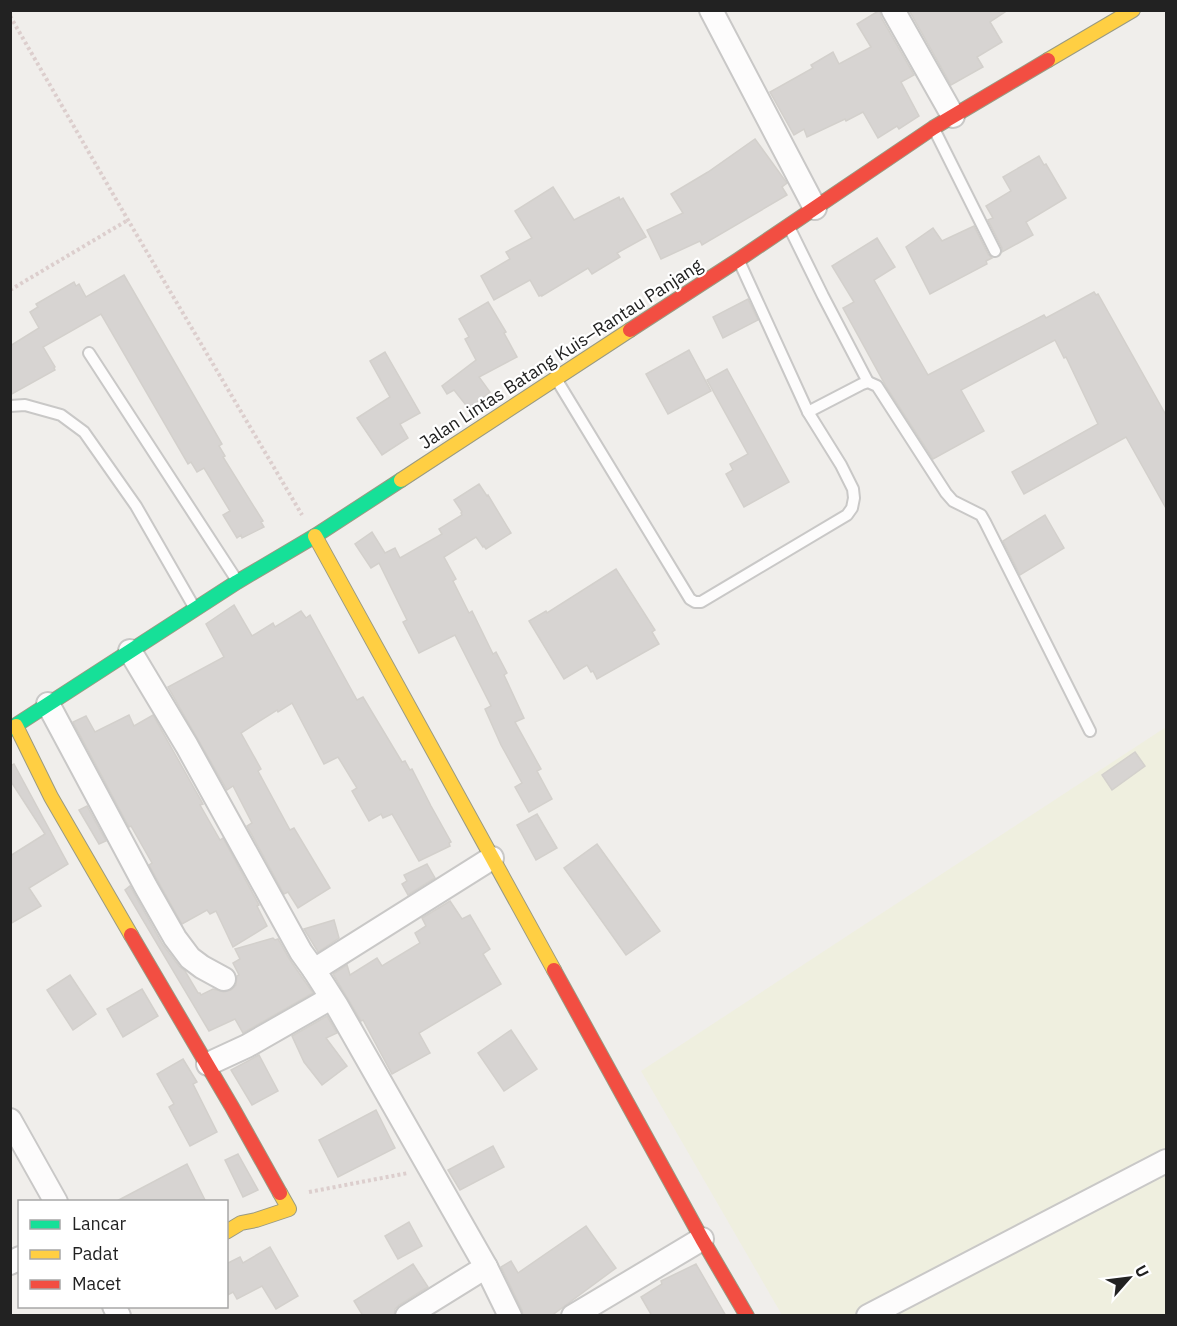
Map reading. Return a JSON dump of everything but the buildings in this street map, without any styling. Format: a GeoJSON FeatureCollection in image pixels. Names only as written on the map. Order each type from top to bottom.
{"type":"FeatureCollection","features":[{"type":"Feature","properties":{"kind":"street"},"geometry":{"type":"LineString","coordinates":[[711,10],[815,207]]}},
{"type":"Feature","properties":{"kind":"street"},"geometry":{"type":"LineString","coordinates":[[893,10],[953,116]]}},
{"type":"Feature","properties":{"kind":"street","name":"Jalan Lintas Batang Kuis–Rantau Panjang"},"geometry":{"type":"LineString","coordinates":[[13,728],[556,379],[738,260],[933,128],[1133,10]]}},
{"type":"Feature","properties":{"kind":"street"},"geometry":{"type":"LineString","coordinates":[[315,536],[702,1239],[747,1316]]}},
{"type":"Feature","properties":{"kind":"street"},"geometry":{"type":"LineString","coordinates":[[130,651],[187,746],[300,952],[331,998],[486,1267],[510,1316]]}},
{"type":"Feature","properties":{"kind":"street"},"geometry":{"type":"LineString","coordinates":[[48,704],[175,938],[190,958],[224,979]]}},
{"type":"Feature","properties":{"kind":"street"},"geometry":{"type":"LineString","coordinates":[[13,728],[123,923],[208,1064],[289,1209],[241,1223],[228,1231]]}},
{"type":"Feature","properties":{"kind":"street"},"geometry":{"type":"LineString","coordinates":[[314,970],[492,858]]}},
{"type":"Feature","properties":{"kind":"street"},"geometry":{"type":"LineString","coordinates":[[208,1064],[247,1046],[331,998]]}},
{"type":"Feature","properties":{"kind":"street"},"geometry":{"type":"LineString","coordinates":[[14,1135],[55,1200]]}},
{"type":"Feature","properties":{"kind":"street"},"geometry":{"type":"LineString","coordinates":[[868,1316],[1167,1161]]}},
{"type":"Feature","properties":{"kind":"street"},"geometry":{"type":"LineString","coordinates":[[573,1316],[702,1239]]}},
{"type":"Feature","properties":{"kind":"street"},"geometry":{"type":"LineString","coordinates":[[406,1316],[486,1267]]}},
{"type":"Feature","properties":{"kind":"lane"},"geometry":{"type":"LineString","coordinates":[[933,128],[994,251]]}},
{"type":"Feature","properties":{"kind":"lane"},"geometry":{"type":"LineString","coordinates":[[789,226],[868,382],[877,386],[946,494],[953,501],[981,514],[1090,731]]}},
{"type":"Feature","properties":{"kind":"lane"},"geometry":{"type":"LineString","coordinates":[[556,379],[690,599],[695,602],[701,602],[847,515],[852,508],[853,489],[808,412],[738,260]]}},
{"type":"Feature","properties":{"kind":"lane"},"geometry":{"type":"LineString","coordinates":[[88,353],[237,582]]}},
{"type":"Feature","properties":{"kind":"lane"},"geometry":{"type":"LineString","coordinates":[[808,412],[868,382]]}},
{"type":"Feature","properties":{"kind":"lane"},"geometry":{"type":"LineString","coordinates":[[10,406],[25,405],[61,415],[84,432],[135,506],[196,610]]}},
{"type":"Feature","properties":{"kind":"path"},"geometry":{"type":"LineString","coordinates":[[10,16],[315,536]]}},
{"type":"Feature","properties":{"kind":"path"},"geometry":{"type":"LineString","coordinates":[[10,290],[128,220]]}},
{"type":"Feature","properties":{"kind":"path"},"geometry":{"type":"LineString","coordinates":[[283,1197],[429,1169]]}},
{"type":"Feature","properties":{"kind":"green space"},"geometry":{"type":"Polygon","coordinates":[[[1166,727],[1166,1315],[782,1315],[641,1071],[1166,727]]]}},
{"type":"Feature","properties":{"kind":"traffic: fast"},"geometry":{"type":"LineString","coordinates":[[10,729],[237,582],[315,536],[401,480]]}},
{"type":"Feature","properties":{"kind":"traffic: slow"},"geometry":{"type":"LineString","coordinates":[[1048,60],[1133,10]]}},
{"type":"Feature","properties":{"kind":"traffic: slow"},"geometry":{"type":"LineString","coordinates":[[401,480],[630,330]]}},
{"type":"Feature","properties":{"kind":"traffic: slow"},"geometry":{"type":"LineString","coordinates":[[315,536],[554,970]]}},
{"type":"Feature","properties":{"kind":"traffic: slow"},"geometry":{"type":"LineString","coordinates":[[16,726],[51,797],[131,935]]}},
{"type":"Feature","properties":{"kind":"traffic: slow"},"geometry":{"type":"LineString","coordinates":[[228,1231],[241,1223],[289,1209],[280,1193]]}},
{"type":"Feature","properties":{"kind":"traffic: jam"},"geometry":{"type":"LineString","coordinates":[[630,330],[933,128],[1048,60]]}},
{"type":"Feature","properties":{"kind":"traffic: jam"},"geometry":{"type":"LineString","coordinates":[[131,935],[280,1193]]}},
{"type":"Feature","properties":{"kind":"traffic: jam"},"geometry":{"type":"LineString","coordinates":[[554,970],[747,1316]]}}]}
